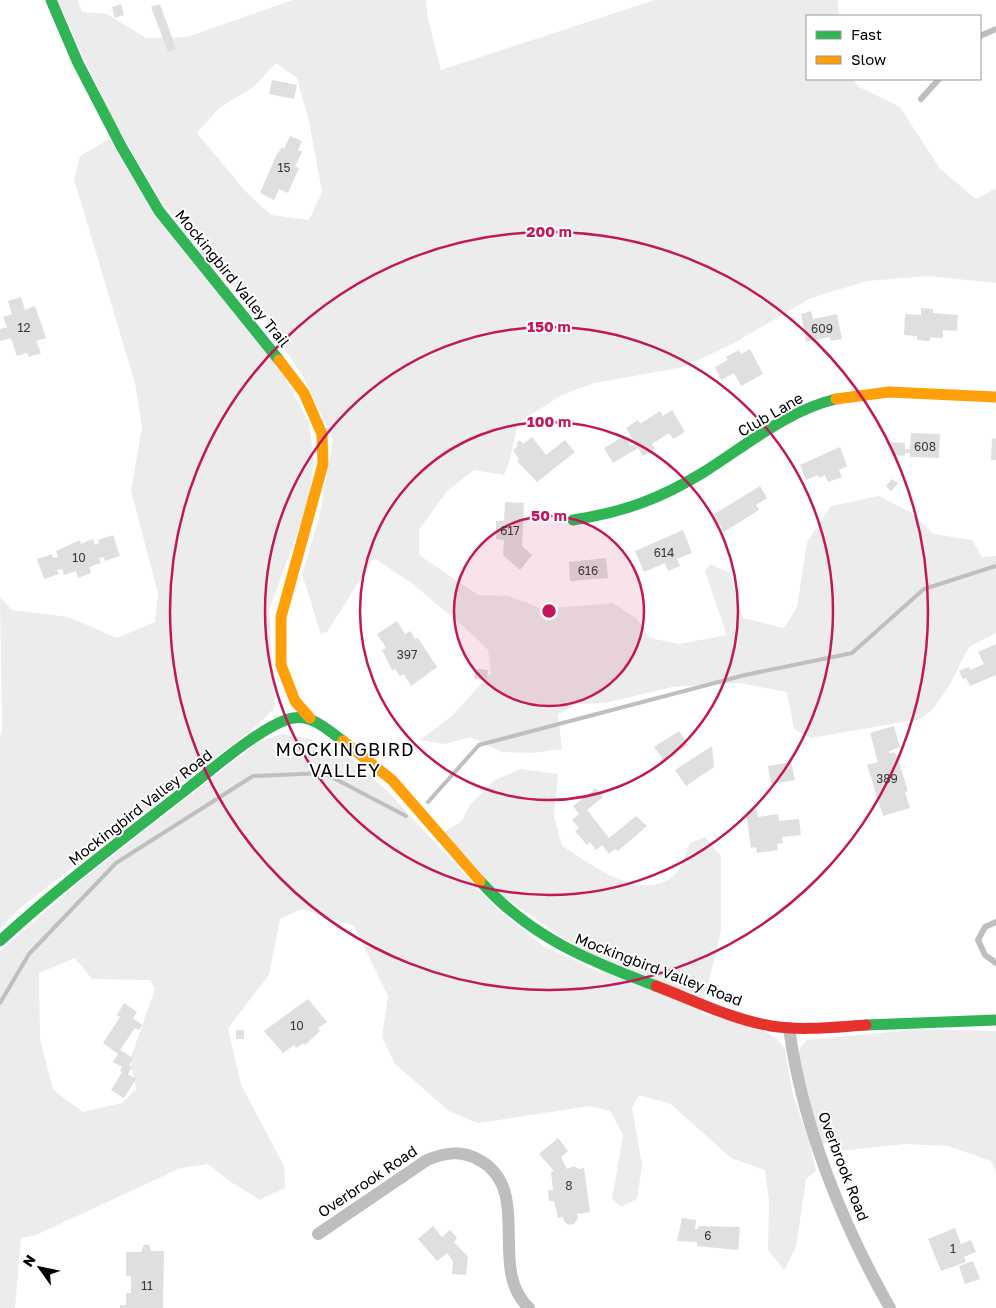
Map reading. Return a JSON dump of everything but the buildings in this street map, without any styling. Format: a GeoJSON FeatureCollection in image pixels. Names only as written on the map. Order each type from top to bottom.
{"type":"FeatureCollection","features":[{"type":"Feature","properties":{"kind":"street","name":"Mockingbird Valley Trail"},"geometry":{"type":"LineString","coordinates":[[51,0],[81,69],[120,146],[159,211],[295,379],[317,419],[324,444],[323,464],[289,586]]}},
{"type":"Feature","properties":{"kind":"street","name":"Club Lane"},"geometry":{"type":"LineString","coordinates":[[573,520],[606,515],[668,492],[777,425],[805,409],[824,401],[850,395],[879,392],[996,397]]}},
{"type":"Feature","properties":{"kind":"street","name":"Mockingbird Valley Road"},"geometry":{"type":"LineString","coordinates":[[289,586],[281,617],[281,665],[295,700],[310,718],[364,756],[392,780],[482,883],[509,909],[558,944],[586,959],[732,1015],[771,1026],[816,1030],[897,1022],[996,1020]]}},
{"type":"Feature","properties":{"kind":"street","name":"Mockingbird Valley Road"},"geometry":{"type":"LineString","coordinates":[[0,941],[52,894],[243,745],[285,720],[295,717],[310,718]]}},
{"type":"Feature","properties":{"kind":"street","name":"Overbrook Road"},"geometry":{"type":"LineString","coordinates":[[789,1028],[801,1098],[808,1120],[856,1240],[890,1308]]}},
{"type":"Feature","properties":{"kind":"street","name":"Overbrook Road"},"geometry":{"type":"LineString","coordinates":[[318,1234],[427,1160],[444,1154],[466,1154],[487,1164],[501,1184],[506,1198],[508,1213],[510,1273],[516,1291],[529,1308]]}},
{"type":"Feature","properties":{"kind":"lane"},"geometry":{"type":"LineString","coordinates":[[981,36],[996,29]]}},
{"type":"Feature","properties":{"kind":"lane"},"geometry":{"type":"LineString","coordinates":[[921,98],[938,80]]}},
{"type":"Feature","properties":{"kind":"lane"},"geometry":{"type":"LineString","coordinates":[[996,922],[985,927],[978,940],[984,956],[996,963]]}},
{"type":"Feature","properties":{"kind":"shaded area"},"geometry":{"type":"Polygon","coordinates":[[[57,0],[78,0],[82,12],[107,14],[146,38],[187,37],[293,0],[426,0],[428,18],[441,70],[655,0],[838,0],[839,15],[806,15],[806,80],[854,80],[859,87],[900,107],[940,169],[976,199],[996,188],[996,283],[928,276],[867,281],[811,298],[734,343],[684,367],[594,383],[562,395],[518,423],[510,459],[504,475],[474,470],[447,491],[419,530],[419,555],[478,595],[509,596],[543,609],[613,603],[637,619],[650,638],[679,644],[727,635],[705,572],[710,564],[730,573],[743,618],[784,628],[797,607],[807,542],[831,506],[879,496],[912,513],[933,534],[972,540],[982,557],[996,556],[996,633],[969,647],[949,686],[933,709],[920,719],[811,738],[794,729],[787,692],[739,683],[672,687],[605,703],[578,704],[558,714],[562,749],[531,753],[502,752],[470,737],[445,744],[420,740],[452,716],[491,673],[488,650],[413,584],[374,558],[327,632],[321,634],[302,574],[319,518],[333,440],[303,377],[264,317],[208,262],[157,195],[113,120],[57,0]],[[276,63],[252,88],[220,107],[197,133],[245,191],[271,215],[309,220],[322,192],[309,121],[297,78],[276,63]]]}},
{"type":"Feature","properties":{"kind":"shaded area"},"geometry":{"type":"Polygon","coordinates":[[[109,139],[282,372],[309,423],[314,460],[308,504],[269,610],[275,707],[259,724],[20,908],[0,929],[0,736],[2,731],[0,597],[12,610],[68,617],[117,638],[155,622],[158,593],[131,491],[142,427],[135,383],[74,179],[80,156],[109,139]]]}},
{"type":"Feature","properties":{"kind":"shaded area"},"geometry":{"type":"Polygon","coordinates":[[[281,734],[311,739],[354,761],[387,791],[497,909],[542,945],[605,975],[578,948],[501,895],[444,832],[461,822],[470,805],[495,780],[520,769],[558,774],[554,816],[562,846],[588,863],[619,879],[635,884],[650,885],[664,882],[679,869],[690,843],[705,837],[721,856],[721,931],[701,1013],[759,1028],[777,1039],[785,1049],[793,1095],[809,1141],[816,1171],[806,1179],[796,1247],[784,1270],[768,1250],[769,1201],[765,1170],[731,1158],[671,1104],[639,1095],[632,1108],[642,1164],[637,1199],[621,1207],[612,1199],[623,1135],[610,1111],[590,1106],[478,1123],[449,1111],[395,1064],[382,1037],[388,996],[354,926],[302,909],[280,919],[269,975],[228,1028],[241,1085],[284,1166],[285,1188],[260,1200],[231,1182],[208,1164],[181,1168],[36,1235],[21,1238],[15,1308],[0,1308],[0,951],[82,880],[257,743],[281,734]],[[75,958],[39,973],[40,1039],[53,1090],[83,1112],[122,1103],[136,1089],[130,1060],[155,989],[150,980],[92,979],[75,958]]]}},
{"type":"Feature","properties":{"kind":"shaded area"},"geometry":{"type":"Polygon","coordinates":[[[921,1029],[996,1031],[996,1172],[991,1161],[948,1146],[905,1144],[840,1151],[829,1141],[822,1145],[796,1059],[800,1048],[807,1040],[921,1029]]]}},
{"type":"Feature","properties":{"kind":"waterway"},"geometry":{"type":"LineString","coordinates":[[428,802],[479,745],[745,675],[852,653],[924,589],[996,566]]}},
{"type":"Feature","properties":{"kind":"waterway"},"geometry":{"type":"LineString","coordinates":[[0,1003],[29,954],[116,863],[253,776],[324,773],[406,816]]}},
{"type":"Feature","properties":{"kind":"traffic: fast"},"geometry":{"type":"LineString","coordinates":[[51,0],[78,63],[121,146],[159,211],[279,360]]}},
{"type":"Feature","properties":{"kind":"traffic: fast"},"geometry":{"type":"LineString","coordinates":[[573,520],[609,513],[657,497],[704,472],[784,420],[818,404],[836,399]]}},
{"type":"Feature","properties":{"kind":"traffic: fast"},"geometry":{"type":"LineString","coordinates":[[0,941],[94,861],[227,757],[269,728],[300,717],[320,724],[343,741]]}},
{"type":"Feature","properties":{"kind":"traffic: fast"},"geometry":{"type":"LineString","coordinates":[[480,881],[499,901],[539,932],[583,956],[656,986]]}},
{"type":"Feature","properties":{"kind":"traffic: fast"},"geometry":{"type":"LineString","coordinates":[[866,1025],[996,1020]]}},
{"type":"Feature","properties":{"kind":"traffic: slow"},"geometry":{"type":"LineString","coordinates":[[279,360],[304,393],[322,434],[323,464],[281,617],[281,665],[295,701],[310,718]]}},
{"type":"Feature","properties":{"kind":"traffic: slow"},"geometry":{"type":"LineString","coordinates":[[836,399],[889,392],[996,397]]}},
{"type":"Feature","properties":{"kind":"traffic: slow"},"geometry":{"type":"LineString","coordinates":[[343,741],[392,780],[480,881]]}},
{"type":"Feature","properties":{"kind":"traffic: jam"},"geometry":{"type":"LineString","coordinates":[[656,986],[727,1014],[771,1026],[830,1028],[866,1025]]}},
{"type":"Feature","properties":{"kind":"district","name":"MOCKINGBIRD VALLEY"},"geometry":{"type":"Point","coordinates":[345,760]}}]}
